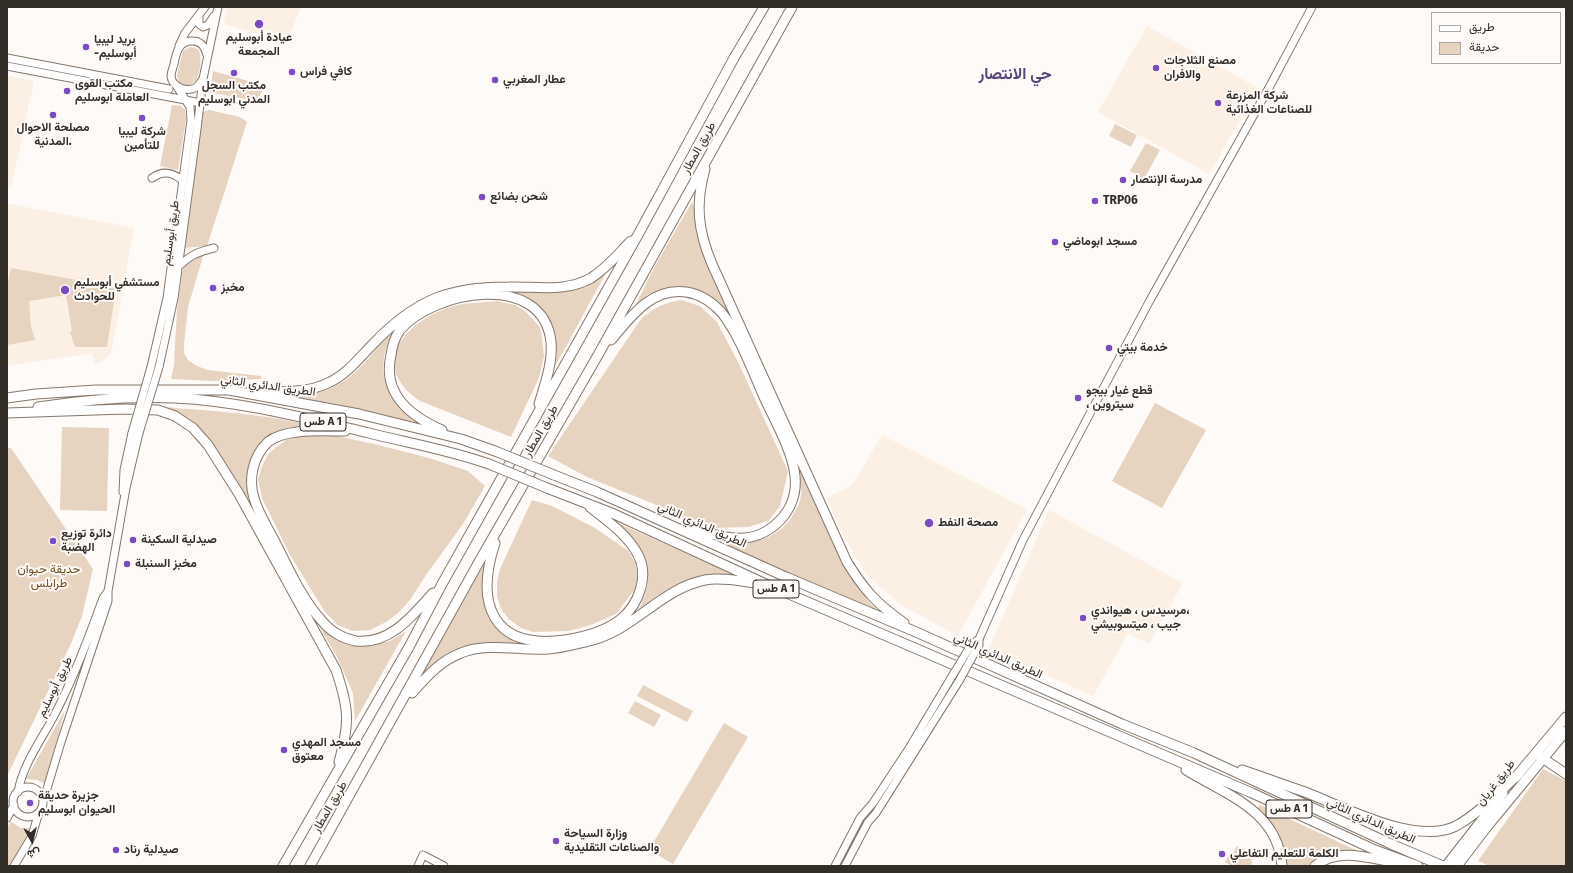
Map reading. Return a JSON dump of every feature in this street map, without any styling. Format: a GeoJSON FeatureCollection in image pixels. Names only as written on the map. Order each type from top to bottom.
{"type":"FeatureCollection","features":[{"type":"Feature","properties":{"kind":"highway","name":"طريق المطار"},"geometry":{"type":"LineString","coordinates":[[283,866],[409,647],[442,584],[639,233],[734,58],[764,7]]}},
{"type":"Feature","properties":{"kind":"highway","name":"طريق المطار"},"geometry":{"type":"LineString","coordinates":[[310,866],[792,7]]}},
{"type":"Feature","properties":{"kind":"highway"},"geometry":{"type":"LineString","coordinates":[[708,156],[702,180],[698,210],[704,246],[847,562],[858,581],[869,595],[882,607],[916,632]]}},
{"type":"Feature","properties":{"kind":"highway"},"geometry":{"type":"LineString","coordinates":[[229,390],[294,391],[324,385],[340,376],[392,326],[425,303],[447,294],[467,289],[509,286],[556,288],[575,284],[590,278],[606,267],[639,233]]}},
{"type":"Feature","properties":{"kind":"highway"},"geometry":{"type":"LineString","coordinates":[[598,355],[630,317],[641,306],[654,298],[677,292],[687,292],[701,297],[712,304],[730,325],[787,449],[795,476],[795,486],[792,502],[786,514],[777,524],[764,532],[748,537],[735,538],[669,524]]}},
{"type":"Feature","properties":{"kind":"highway"},"geometry":{"type":"LineString","coordinates":[[461,439],[428,424],[405,408],[393,388],[389,370],[392,349],[400,331],[411,321],[425,312],[456,299],[477,295],[509,295],[527,303],[543,320],[548,328],[551,341],[551,353],[536,418]]}},
{"type":"Feature","properties":{"kind":"highway","name":"الطريق الدائري الثاني"},"geometry":{"type":"LineString","coordinates":[[7,398],[36,394],[96,390],[229,390],[307,403],[461,439],[597,492],[786,577],[916,632],[1122,724],[1194,753],[1443,866]]}},
{"type":"Feature","properties":{"kind":"highway","name":"الطريق الدائري الثاني"},"geometry":{"type":"LineString","coordinates":[[7,412],[46,406],[109,400],[175,398],[196,400],[315,420],[451,452],[489,464],[547,488],[581,500],[768,585],[1265,799],[1375,850],[1417,866]]}},
{"type":"Feature","properties":{"kind":"highway"},"geometry":{"type":"LineString","coordinates":[[7,412],[124,409],[158,410],[175,416],[193,428],[208,445],[239,494],[336,670],[344,695],[347,712],[344,742],[336,774]]}},
{"type":"Feature","properties":{"kind":"highway"},"geometry":{"type":"LineString","coordinates":[[364,432],[295,432],[280,436],[269,442],[260,452],[254,466],[252,481],[254,498],[260,514],[310,607],[324,624],[339,636],[357,641],[374,640],[390,634],[408,620],[442,584]]}},
{"type":"Feature","properties":{"kind":"highway"},"geometry":{"type":"LineString","coordinates":[[501,525],[491,556],[486,590],[488,602],[498,623],[509,632],[520,638],[534,641],[555,641],[592,634],[621,619],[631,608],[643,580],[638,555],[630,541],[581,500]]}},
{"type":"Feature","properties":{"kind":"highway"},"geometry":{"type":"LineString","coordinates":[[400,706],[442,662],[462,652],[487,648],[548,649],[565,647],[595,640],[622,628],[677,592],[704,580],[730,579],[768,585]]}},
{"type":"Feature","properties":{"kind":"highway","name":"طريق غريان"},"geometry":{"type":"LineString","coordinates":[[1457,866],[1566,717]]}},
{"type":"Feature","properties":{"kind":"highway","name":"طريق غريان"},"geometry":{"type":"LineString","coordinates":[[1446,866],[1519,774],[1566,731]]}},
{"type":"Feature","properties":{"kind":"highway"},"geometry":{"type":"LineString","coordinates":[[1194,753],[1394,826],[1430,831],[1456,826],[1519,774]]}},
{"type":"Feature","properties":{"kind":"highway"},"geometry":{"type":"LineString","coordinates":[[1541,753],[1566,769]]}},
{"type":"Feature","properties":{"kind":"highway"},"geometry":{"type":"LineString","coordinates":[[1541,753],[1566,774]]}},
{"type":"Feature","properties":{"kind":"highway"},"geometry":{"type":"LineString","coordinates":[[1159,754],[1256,812],[1276,837],[1282,866]]}},
{"type":"Feature","properties":{"kind":"highway"},"geometry":{"type":"LineString","coordinates":[[1315,866],[1325,859],[1337,855],[1346,855],[1417,866]]}},
{"type":"Feature","properties":{"kind":"main road"},"geometry":{"type":"LineString","coordinates":[[178,48],[182,37],[205,7]]}},
{"type":"Feature","properties":{"kind":"main road"},"geometry":{"type":"LineString","coordinates":[[835,866],[860,818],[873,804],[904,756],[971,645],[978,639],[1026,534],[1149,302],[1241,138],[1312,7]]}},
{"type":"Feature","properties":{"kind":"main road"},"geometry":{"type":"LineString","coordinates":[[199,15],[199,24],[203,27],[208,25],[217,10]]}},
{"type":"Feature","properties":{"kind":"main road","name":"طريق أبوسليم"},"geometry":{"type":"LineString","coordinates":[[43,802],[63,736],[108,601],[108,591],[123,504],[122,487],[124,470],[159,367],[170,317],[201,103],[203,79],[217,10]]}},
{"type":"Feature","properties":{"kind":"main road"},"geometry":{"type":"LineString","coordinates":[[178,48],[187,41],[194,41],[202,45],[208,55]]}},
{"type":"Feature","properties":{"kind":"main road","name":"طريق أبوسليم"},"geometry":{"type":"LineString","coordinates":[[136,433],[167,298],[191,120],[190,107],[187,101],[171,91],[171,76],[178,48]]}},
{"type":"Feature","properties":{"kind":"main road"},"geometry":{"type":"LineString","coordinates":[[7,58],[171,91],[187,101],[201,103]]}},
{"type":"Feature","properties":{"kind":"main road"},"geometry":{"type":"LineString","coordinates":[[7,66],[171,91],[193,89],[198,86],[203,79]]}},
{"type":"Feature","properties":{"kind":"main road"},"geometry":{"type":"LineString","coordinates":[[152,178],[164,172],[176,175],[182,180]]}},
{"type":"Feature","properties":{"kind":"main road"},"geometry":{"type":"LineString","coordinates":[[177,268],[187,257],[214,248]]}},
{"type":"Feature","properties":{"kind":"main road","name":"طريق أبوسليم"},"geometry":{"type":"LineString","coordinates":[[18,792],[21,777],[68,688],[103,598],[108,591]]}},
{"type":"Feature","properties":{"kind":"main road"},"geometry":{"type":"LineString","coordinates":[[845,866],[868,822],[876,813],[959,681],[979,645],[978,639]]}},
{"type":"Feature","properties":{"kind":"main road"},"geometry":{"type":"LineString","coordinates":[[7,818],[14,805],[14,797],[18,792],[25,788],[34,788],[40,794],[43,802],[32,836],[14,866]]}},
{"type":"Feature","properties":{"kind":"main road"},"geometry":{"type":"LineString","coordinates":[[14,805],[19,814],[24,816],[34,815],[39,812]]}},
{"type":"Feature","properties":{"kind":"main road"},"geometry":{"type":"LineString","coordinates":[[420,865],[424,855],[444,866]]}},
{"type":"Feature","properties":{"kind":"shaded area","name":"عيادة أبوسليم المجمعة"},"geometry":{"type":"Polygon","coordinates":[[[227,7],[301,7],[287,42],[224,24],[227,7]]]}},
{"type":"Feature","properties":{"kind":"shaded area"},"geometry":{"type":"Polygon","coordinates":[[[1147,26],[1258,88],[1209,174],[1098,112],[1147,26]]]}},
{"type":"Feature","properties":{"kind":"shaded area"},"geometry":{"type":"Polygon","coordinates":[[[7,76],[34,81],[11,188],[7,187],[7,76]]]}},
{"type":"Feature","properties":{"kind":"shaded area","name":"مستشفي أبوسليم للحوادث"},"geometry":{"type":"Polygon","coordinates":[[[10,204],[134,228],[111,354],[103,361],[95,364],[92,353],[7,366],[7,206],[10,204]]]}},
{"type":"Feature","properties":{"kind":"shaded area","name":"مصحة النفط"},"geometry":{"type":"Polygon","coordinates":[[[882,435],[1027,509],[958,636],[901,605],[866,574],[844,537],[827,498],[853,484],[882,435]]]}},
{"type":"Feature","properties":{"kind":"shaded area"},"geometry":{"type":"Polygon","coordinates":[[[1049,510],[1183,583],[1149,644],[1128,633],[1093,696],[989,649],[1049,510]]]}},
{"type":"Feature","properties":{"kind":"green space"},"geometry":{"type":"Polygon","coordinates":[[[190,47],[198,49],[200,52],[200,62],[199,72],[195,81],[192,84],[187,85],[179,82],[177,75],[183,51],[190,47]]]}},
{"type":"Feature","properties":{"kind":"green space"},"geometry":{"type":"Polygon","coordinates":[[[213,71],[266,86],[257,99],[250,100],[213,93],[210,92],[213,71]]]}},
{"type":"Feature","properties":{"kind":"green space"},"geometry":{"type":"Polygon","coordinates":[[[172,105],[181,106],[185,110],[186,119],[178,170],[160,166],[172,105]]]}},
{"type":"Feature","properties":{"kind":"green space"},"geometry":{"type":"Polygon","coordinates":[[[209,110],[240,117],[247,122],[207,246],[184,248],[203,112],[209,110]]]}},
{"type":"Feature","properties":{"kind":"green space"},"geometry":{"type":"Polygon","coordinates":[[[1115,124],[1137,135],[1131,147],[1109,136],[1115,124]]]}},
{"type":"Feature","properties":{"kind":"green space"},"geometry":{"type":"Polygon","coordinates":[[[1146,143],[1160,150],[1144,179],[1130,171],[1146,143]]]}},
{"type":"Feature","properties":{"kind":"green space"},"geometry":{"type":"Polygon","coordinates":[[[692,202],[695,209],[698,234],[703,252],[734,325],[720,306],[671,288],[647,295],[634,308],[655,266],[692,202]]]}},
{"type":"Feature","properties":{"kind":"green space"},"geometry":{"type":"Polygon","coordinates":[[[204,253],[188,307],[184,353],[188,360],[197,366],[208,370],[261,376],[261,379],[213,381],[171,379],[174,365],[177,310],[183,267],[204,253]]]}},
{"type":"Feature","properties":{"kind":"green space"},"geometry":{"type":"Polygon","coordinates":[[[11,268],[110,286],[116,289],[107,347],[75,347],[70,332],[72,331],[66,295],[29,301],[31,326],[35,340],[7,345],[7,286],[11,268]]]}},
{"type":"Feature","properties":{"kind":"green space"},"geometry":{"type":"Polygon","coordinates":[[[606,273],[552,372],[554,337],[547,319],[535,304],[526,298],[506,292],[461,293],[594,279],[606,273]]]}},
{"type":"Feature","properties":{"kind":"green space"},"geometry":{"type":"Polygon","coordinates":[[[681,300],[700,306],[717,322],[739,364],[788,471],[780,506],[768,521],[748,527],[714,528],[587,477],[548,456],[641,319],[659,306],[681,300]]]}},
{"type":"Feature","properties":{"kind":"green space"},"geometry":{"type":"Polygon","coordinates":[[[497,301],[515,305],[525,311],[540,327],[544,356],[539,378],[511,437],[420,401],[404,387],[396,372],[395,358],[399,344],[408,332],[421,321],[437,312],[454,306],[497,301]]]}},
{"type":"Feature","properties":{"kind":"green space"},"geometry":{"type":"Polygon","coordinates":[[[393,329],[385,353],[383,369],[384,378],[391,393],[407,410],[425,425],[288,396],[321,392],[341,383],[358,370],[393,329]]]}},
{"type":"Feature","properties":{"kind":"green space"},"geometry":{"type":"Polygon","coordinates":[[[1155,403],[1206,430],[1162,508],[1112,481],[1155,403]]]}},
{"type":"Feature","properties":{"kind":"green space"},"geometry":{"type":"Polygon","coordinates":[[[163,407],[258,416],[314,426],[288,428],[275,434],[249,466],[247,478],[249,505],[211,444],[163,407]]]}},
{"type":"Feature","properties":{"kind":"green space"},"geometry":{"type":"Polygon","coordinates":[[[62,427],[109,428],[107,511],[60,510],[62,427]]]}},
{"type":"Feature","properties":{"kind":"green space"},"geometry":{"type":"Polygon","coordinates":[[[318,432],[429,458],[468,471],[485,486],[463,524],[410,600],[398,613],[386,622],[370,630],[353,631],[338,625],[325,612],[290,555],[262,498],[258,479],[263,464],[269,453],[286,440],[318,432]]]}},
{"type":"Feature","properties":{"kind":"green space","name":"حديقة حيوان طرابلس"},"geometry":{"type":"Polygon","coordinates":[[[7,448],[11,448],[93,569],[82,616],[70,646],[7,776],[7,448]]]}},
{"type":"Feature","properties":{"kind":"green space"},"geometry":{"type":"Polygon","coordinates":[[[799,465],[858,585],[869,602],[884,615],[713,540],[734,543],[756,541],[766,538],[784,526],[791,518],[801,496],[799,465]]]}},
{"type":"Feature","properties":{"kind":"green space"},"geometry":{"type":"Polygon","coordinates":[[[532,500],[552,506],[595,528],[627,550],[635,562],[638,577],[635,589],[616,614],[591,625],[569,631],[533,632],[521,628],[509,619],[501,609],[497,597],[497,582],[500,569],[532,500]]]}},
{"type":"Feature","properties":{"kind":"green space"},"geometry":{"type":"Polygon","coordinates":[[[611,520],[744,579],[711,577],[631,617],[640,607],[645,595],[648,582],[645,563],[611,520]]]}},
{"type":"Feature","properties":{"kind":"green space"},"geometry":{"type":"Polygon","coordinates":[[[487,559],[483,594],[486,612],[496,626],[522,643],[475,644],[454,650],[443,655],[433,663],[414,687],[487,559]]]}},
{"type":"Feature","properties":{"kind":"green space"},"geometry":{"type":"Polygon","coordinates":[[[320,628],[330,636],[347,645],[366,646],[390,641],[406,631],[355,721],[353,693],[336,655],[320,628]]]}},
{"type":"Feature","properties":{"kind":"green space"},"geometry":{"type":"Polygon","coordinates":[[[643,685],[693,711],[687,722],[637,696],[643,685]]]}},
{"type":"Feature","properties":{"kind":"green space"},"geometry":{"type":"Polygon","coordinates":[[[635,701],[661,715],[654,727],[628,713],[635,701]]]}},
{"type":"Feature","properties":{"kind":"green space"},"geometry":{"type":"Polygon","coordinates":[[[65,710],[45,784],[37,780],[26,779],[65,710]]]}},
{"type":"Feature","properties":{"kind":"green space"},"geometry":{"type":"Polygon","coordinates":[[[724,723],[748,737],[673,864],[649,850],[724,723]]]}},
{"type":"Feature","properties":{"kind":"green space"},"geometry":{"type":"Polygon","coordinates":[[[1543,769],[1566,781],[1566,866],[1490,866],[1478,861],[1543,769]]]}},
{"type":"Feature","properties":{"kind":"green space"},"geometry":{"type":"Polygon","coordinates":[[[1260,805],[1366,855],[1314,861],[1308,866],[1283,866],[1256,809],[1260,805]]]}},
{"type":"Feature","properties":{"kind":"green space"},"geometry":{"type":"Polygon","coordinates":[[[10,821],[21,828],[30,828],[9,866],[7,866],[7,830],[10,821]]]}},
{"type":"Feature","properties":{"kind":"green space"},"geometry":{"type":"Polygon","coordinates":[[[1237,846],[1251,854],[1252,864],[1250,866],[1232,866],[1225,862],[1228,856],[1231,857],[1237,846]]]}},
{"type":"Feature","properties":{"kind":"place","name":"عيادة أبوسليم المجمعة"},"geometry":{"type":"Point","coordinates":[259,24]}},
{"type":"Feature","properties":{"kind":"place","name":"بريد ليبيا -أبوسليم"},"geometry":{"type":"Point","coordinates":[86,47]}},
{"type":"Feature","properties":{"kind":"place","name":"مصنع الثلاجات والافران"},"geometry":{"type":"Point","coordinates":[1156,68]}},
{"type":"Feature","properties":{"kind":"place","name":"كافي فراس"},"geometry":{"type":"Point","coordinates":[292,72]}},
{"type":"Feature","properties":{"kind":"place","name":"مكتب السجل المدني ابوسليم"},"geometry":{"type":"Point","coordinates":[234,73]}},
{"type":"Feature","properties":{"kind":"place","name":"عطار المغربي"},"geometry":{"type":"Point","coordinates":[495,80]}},
{"type":"Feature","properties":{"kind":"place","name":"مكتب القوى العاملة ابوسليم"},"geometry":{"type":"Point","coordinates":[67,91]}},
{"type":"Feature","properties":{"kind":"place","name":"شركة المزرعة للصناعات الغذائية"},"geometry":{"type":"Point","coordinates":[1218,103]}},
{"type":"Feature","properties":{"kind":"place","name":"مصلحة الاحوال المدنية."},"geometry":{"type":"Point","coordinates":[53,115]}},
{"type":"Feature","properties":{"kind":"place","name":"شركة ليبيا للتأمين"},"geometry":{"type":"Point","coordinates":[142,118]}},
{"type":"Feature","properties":{"kind":"place","name":"مدرسة الإنتصار"},"geometry":{"type":"Point","coordinates":[1123,180]}},
{"type":"Feature","properties":{"kind":"place","name":"شحن بضائع"},"geometry":{"type":"Point","coordinates":[482,197]}},
{"type":"Feature","properties":{"kind":"place","name":"TRP06"},"geometry":{"type":"Point","coordinates":[1095,201]}},
{"type":"Feature","properties":{"kind":"place","name":"مسجد ابوماضي"},"geometry":{"type":"Point","coordinates":[1055,242]}},
{"type":"Feature","properties":{"kind":"place","name":"مخبز"},"geometry":{"type":"Point","coordinates":[213,288]}},
{"type":"Feature","properties":{"kind":"place","name":"مستشفي أبوسليم للحوادث"},"geometry":{"type":"Point","coordinates":[65,290]}},
{"type":"Feature","properties":{"kind":"place","name":"خدمة بيتي"},"geometry":{"type":"Point","coordinates":[1109,348]}},
{"type":"Feature","properties":{"kind":"place","name":"قطع غيار بيجو ، سيتروين"},"geometry":{"type":"Point","coordinates":[1078,398]}},
{"type":"Feature","properties":{"kind":"place","name":"مصحة النفط"},"geometry":{"type":"Point","coordinates":[929,523]}},
{"type":"Feature","properties":{"kind":"place","name":"صيدلية السكينة"},"geometry":{"type":"Point","coordinates":[133,540]}},
{"type":"Feature","properties":{"kind":"place","name":"دائرة توزيع الهضبة"},"geometry":{"type":"Point","coordinates":[53,541]}},
{"type":"Feature","properties":{"kind":"place","name":"مخبز السنبلة"},"geometry":{"type":"Point","coordinates":[127,564]}},
{"type":"Feature","properties":{"kind":"place","name":"مرسيدس ، هيواندي، جيب ، ميتسوبيشي"},"geometry":{"type":"Point","coordinates":[1083,618]}},
{"type":"Feature","properties":{"kind":"place","name":"مسجد المهدي معتوق"},"geometry":{"type":"Point","coordinates":[284,750]}},
{"type":"Feature","properties":{"kind":"place","name":"جزيرة حديقة الحيوان ابوسليم"},"geometry":{"type":"Point","coordinates":[30,803]}},
{"type":"Feature","properties":{"kind":"place","name":"وزارة السياحة والصناعات التقليدية"},"geometry":{"type":"Point","coordinates":[556,841]}},
{"type":"Feature","properties":{"kind":"place","name":"صيدلية رناد"},"geometry":{"type":"Point","coordinates":[116,850]}},
{"type":"Feature","properties":{"kind":"place","name":"الكلمة للتعليم التفاعلي"},"geometry":{"type":"Point","coordinates":[1222,854]}},
{"type":"Feature","properties":{"kind":"district","name":"حي الانتصار"},"geometry":{"type":"Point","coordinates":[1015,75]}}]}
